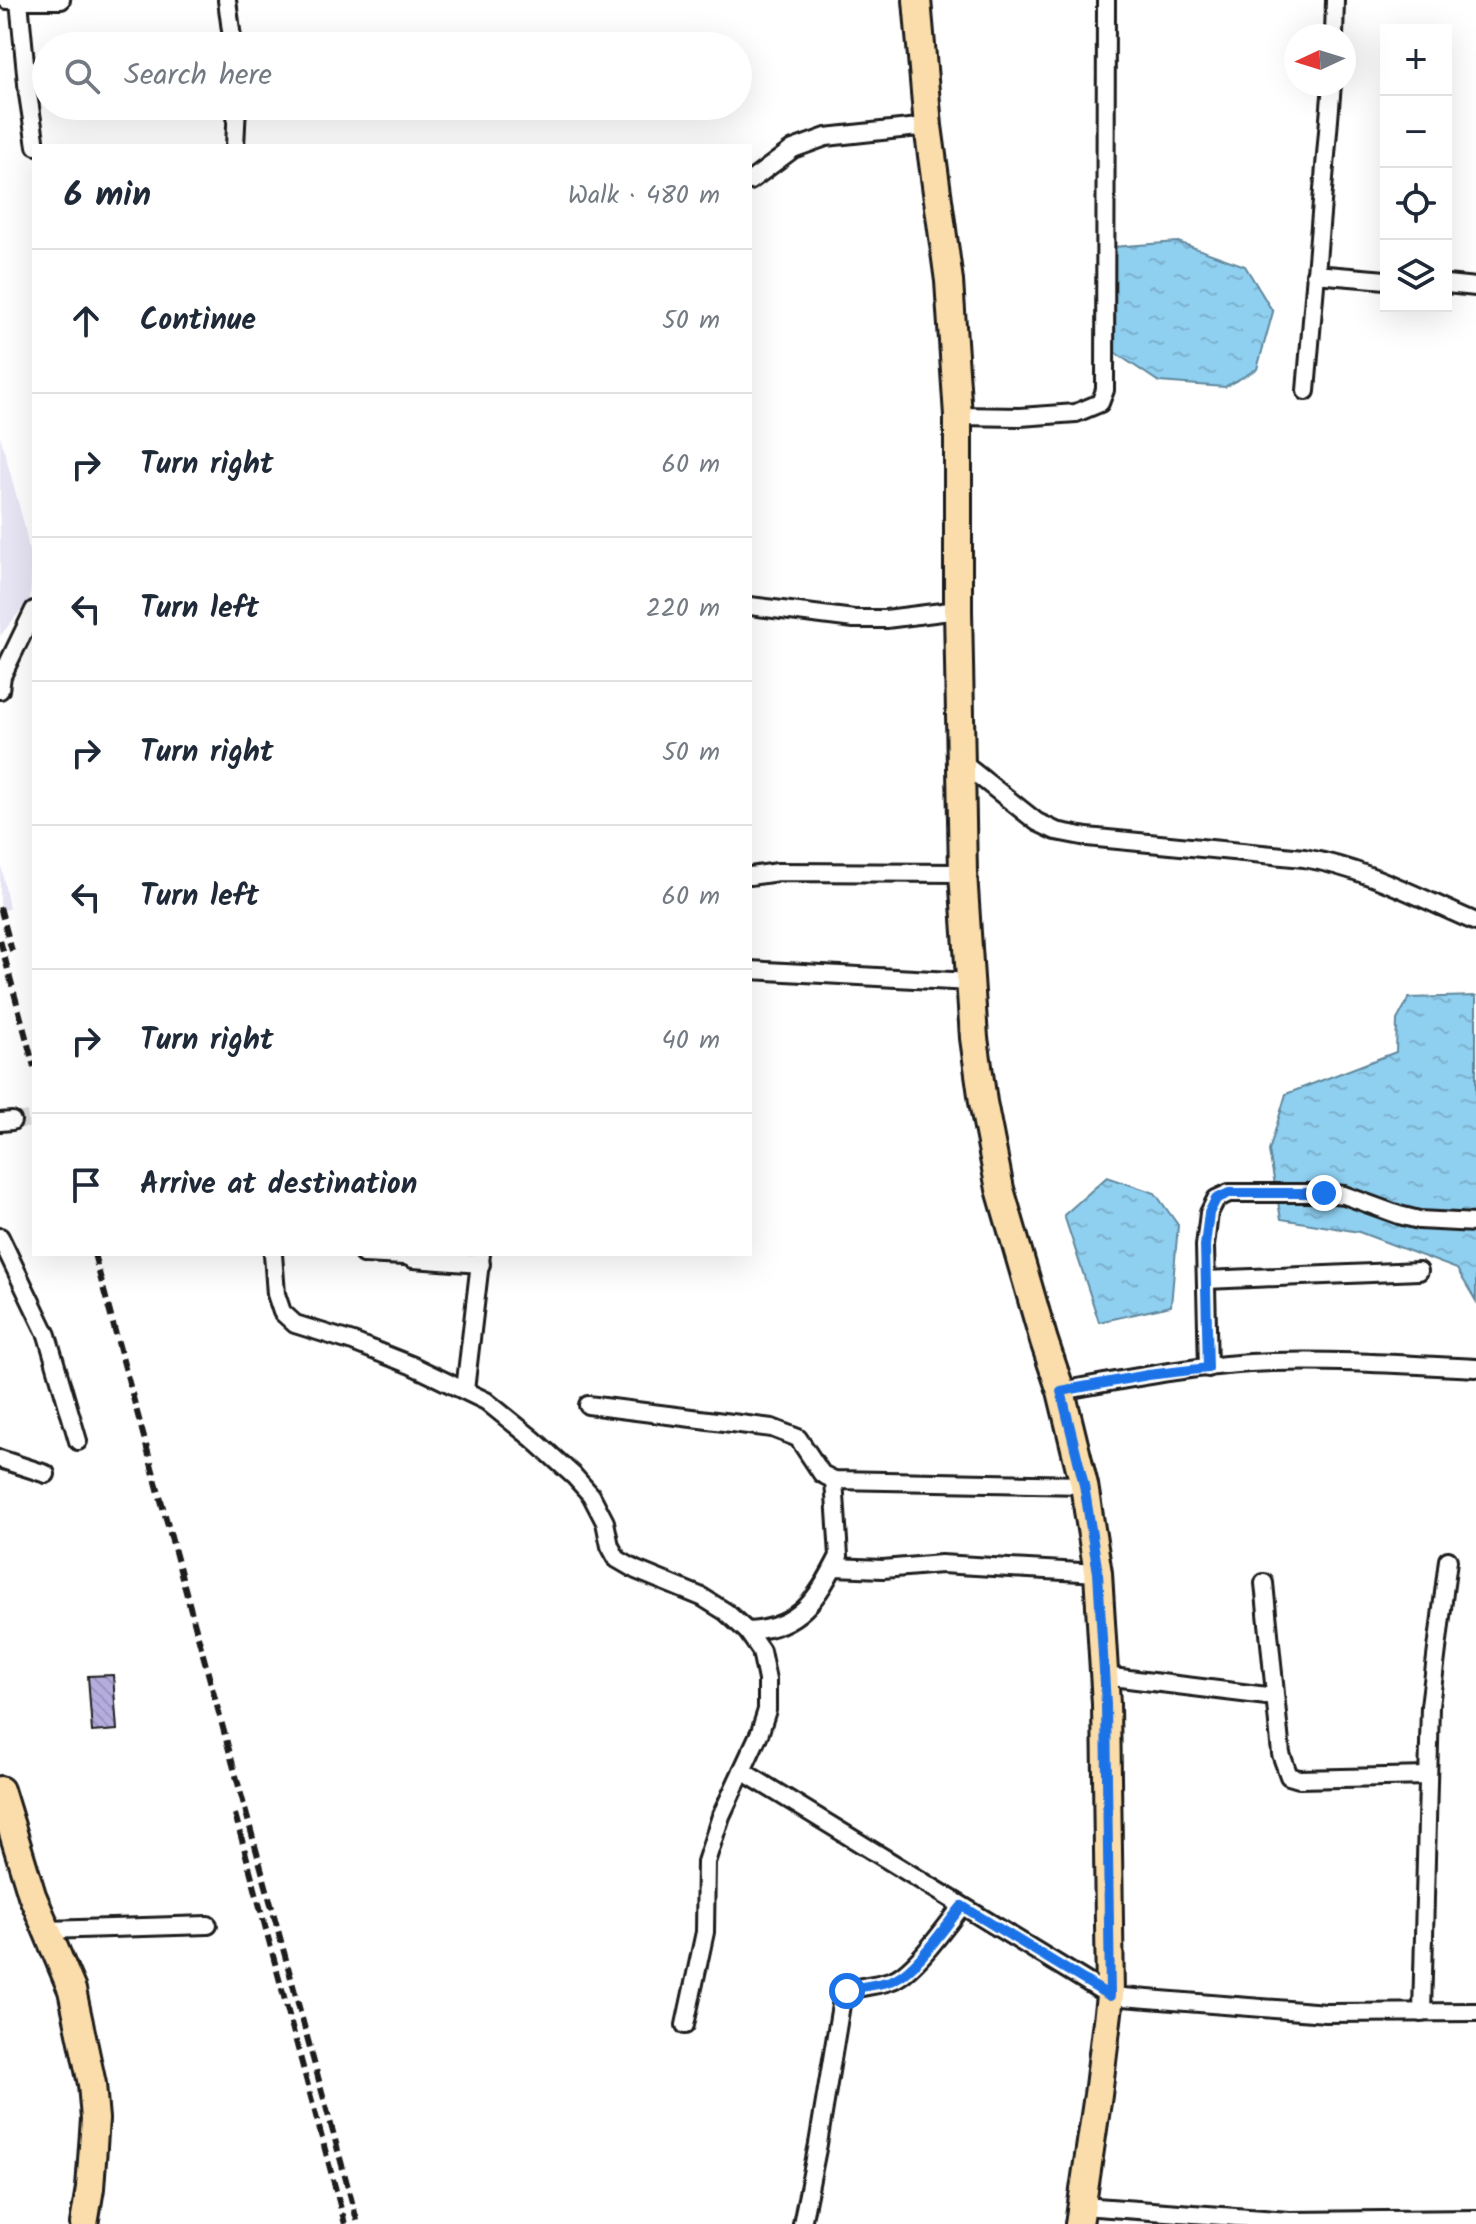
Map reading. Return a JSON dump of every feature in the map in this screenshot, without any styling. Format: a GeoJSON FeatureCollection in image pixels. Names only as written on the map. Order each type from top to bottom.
{"type":"FeatureCollection","features":[{"type":"Feature","properties":{"kind":"main road"},"geometry":{"type":"LineString","coordinates":[[917,0],[928,126],[949,281],[958,416],[960,761],[963,873],[974,1038],[1000,1189],[1061,1391],[1084,1485],[1098,1573],[1104,1676],[1110,1996],[1080,2215]]}},
{"type":"Feature","properties":{"kind":"main road"},"geometry":{"type":"LineString","coordinates":[[0,1790],[32,1895],[72,1990],[92,2084],[95,2119],[84,2224]]}},
{"type":"Feature","properties":{"kind":"street"},"geometry":{"type":"LineString","coordinates":[[7,0],[61,0]]}},
{"type":"Feature","properties":{"kind":"street"},"geometry":{"type":"LineString","coordinates":[[227,0],[231,32]]}},
{"type":"Feature","properties":{"kind":"street"},"geometry":{"type":"LineString","coordinates":[[958,416],[1020,417],[1076,413],[1100,403],[1105,390],[1106,0]]}},
{"type":"Feature","properties":{"kind":"street"},"geometry":{"type":"LineString","coordinates":[[1334,24],[1335,0]]}},
{"type":"Feature","properties":{"kind":"street"},"geometry":{"type":"LineString","coordinates":[[19,1],[36,144]]}},
{"type":"Feature","properties":{"kind":"street"},"geometry":{"type":"LineString","coordinates":[[28,94],[32,94]]}},
{"type":"Feature","properties":{"kind":"street"},"geometry":{"type":"LineString","coordinates":[[1306,391],[1331,96]]}},
{"type":"Feature","properties":{"kind":"street"},"geometry":{"type":"LineString","coordinates":[[235,144],[236,120]]}},
{"type":"Feature","properties":{"kind":"street"},"geometry":{"type":"LineString","coordinates":[[752,180],[793,149],[826,137],[928,126]]}},
{"type":"Feature","properties":{"kind":"street"},"geometry":{"type":"LineString","coordinates":[[1315,274],[1380,279]]}},
{"type":"Feature","properties":{"kind":"street"},"geometry":{"type":"LineString","coordinates":[[1452,285],[1476,287]]}},
{"type":"Feature","properties":{"kind":"street"},"geometry":{"type":"LineString","coordinates":[[752,606],[854,619],[886,619],[958,610]]}},
{"type":"Feature","properties":{"kind":"street"},"geometry":{"type":"LineString","coordinates":[[0,690],[2,676],[32,614]]}},
{"type":"Feature","properties":{"kind":"street"},"geometry":{"type":"LineString","coordinates":[[960,761],[1037,822],[1056,831],[1087,837],[1332,862],[1476,922]]}},
{"type":"Feature","properties":{"kind":"street"},"geometry":{"type":"LineString","coordinates":[[752,876],[778,872],[963,873]]}},
{"type":"Feature","properties":{"kind":"street"},"geometry":{"type":"LineString","coordinates":[[752,970],[970,982]]}},
{"type":"Feature","properties":{"kind":"street"},"geometry":{"type":"LineString","coordinates":[[1208,1368],[1205,1246],[1209,1213],[1216,1199],[1229,1193],[1324,1193],[1344,1195],[1419,1220],[1476,1223]]}},
{"type":"Feature","properties":{"kind":"street"},"geometry":{"type":"LineString","coordinates":[[0,1237],[47,1335],[78,1441]]}},
{"type":"Feature","properties":{"kind":"street"},"geometry":{"type":"LineString","coordinates":[[273,1256],[276,1294],[282,1312],[295,1324],[411,1365],[486,1401],[574,1476],[591,1495],[605,1522],[610,1546],[617,1559],[702,1597],[726,1612],[747,1631],[761,1651],[767,1680],[767,1710],[721,1816],[706,1862],[705,1932],[685,2025]]}},
{"type":"Feature","properties":{"kind":"street"},"geometry":{"type":"LineString","coordinates":[[406,1256],[413,1259],[481,1259],[465,1390]]}},
{"type":"Feature","properties":{"kind":"street"},"geometry":{"type":"LineString","coordinates":[[1206,1280],[1419,1271]]}},
{"type":"Feature","properties":{"kind":"street"},"geometry":{"type":"LineString","coordinates":[[1061,1391],[1148,1375],[1272,1362],[1476,1368]]}},
{"type":"Feature","properties":{"kind":"street"},"geometry":{"type":"LineString","coordinates":[[588,1405],[772,1428],[798,1438],[822,1474],[834,1480],[1084,1485]]}},
{"type":"Feature","properties":{"kind":"street"},"geometry":{"type":"LineString","coordinates":[[0,1459],[46,1474]]}},
{"type":"Feature","properties":{"kind":"street"},"geometry":{"type":"LineString","coordinates":[[747,1631],[767,1630],[789,1621],[815,1599],[834,1567],[839,1556],[834,1480]]}},
{"type":"Feature","properties":{"kind":"street"},"geometry":{"type":"LineString","coordinates":[[1422,2013],[1430,1706],[1448,1560]]}},
{"type":"Feature","properties":{"kind":"street"},"geometry":{"type":"LineString","coordinates":[[834,1567],[883,1569],[941,1564],[1098,1573]]}},
{"type":"Feature","properties":{"kind":"street"},"geometry":{"type":"LineString","coordinates":[[1264,1583],[1281,1754],[1289,1776],[1299,1779],[1428,1776]]}},
{"type":"Feature","properties":{"kind":"street"},"geometry":{"type":"LineString","coordinates":[[1104,1676],[1275,1697]]}},
{"type":"Feature","properties":{"kind":"street"},"geometry":{"type":"LineString","coordinates":[[742,1771],[1110,1996],[1326,2013],[1476,2012]]}},
{"type":"Feature","properties":{"kind":"street"},"geometry":{"type":"LineString","coordinates":[[802,2224],[841,2005],[847,1991],[899,1977],[913,1965],[962,1906]]}},
{"type":"Feature","properties":{"kind":"street"},"geometry":{"type":"LineString","coordinates":[[47,1930],[208,1925]]}},
{"type":"Feature","properties":{"kind":"street"},"geometry":{"type":"LineString","coordinates":[[1080,2215],[1290,2223],[1476,2219]]}},
{"type":"Feature","properties":{"kind":"shaded area"},"geometry":{"type":"Polygon","coordinates":[[[0,435],[32,567],[30,599],[0,636],[0,435]]]}},
{"type":"Feature","properties":{"kind":"shaded area"},"geometry":{"type":"Polygon","coordinates":[[[0,858],[9,909],[0,911],[0,858]]]}},
{"type":"Feature","properties":{"kind":"water"},"geometry":{"type":"Polygon","coordinates":[[[1178,242],[1245,266],[1273,312],[1257,369],[1225,387],[1159,382],[1111,350],[1113,247],[1178,242]]]}},
{"type":"Feature","properties":{"kind":"water"},"geometry":{"type":"Polygon","coordinates":[[[1476,996],[1476,1301],[1457,1269],[1359,1232],[1281,1219],[1269,1151],[1286,1094],[1396,1052],[1397,1020],[1409,998],[1476,996]]]}},
{"type":"Feature","properties":{"kind":"water"},"geometry":{"type":"Polygon","coordinates":[[[1107,1177],[1155,1193],[1178,1225],[1171,1306],[1099,1322],[1064,1215],[1107,1177]]]}},
{"type":"Feature","properties":{"kind":"building"},"geometry":{"type":"Polygon","coordinates":[[[113,1675],[117,1730],[92,1732],[88,1676],[113,1675]]]}},
{"type":"Feature","properties":{"kind":"tunnel"},"geometry":{"type":"LineString","coordinates":[[12,1121],[32,1119]]}},
{"type":"Feature","properties":{"kind":"railway"},"geometry":{"type":"LineString","coordinates":[[0,907],[12,951]]}},
{"type":"Feature","properties":{"kind":"railway"},"geometry":{"type":"LineString","coordinates":[[0,940],[32,1060]]}},
{"type":"Feature","properties":{"kind":"railway"},"geometry":{"type":"LineString","coordinates":[[95,1256],[358,2224]]}},
{"type":"Feature","properties":{"kind":"railway"},"geometry":{"type":"LineString","coordinates":[[235,1814],[345,2224]]}},
{"type":"Feature","properties":{"kind":"route"},"geometry":{"type":"LineString","coordinates":[[847,1991],[899,1977],[913,1965],[962,1906],[1110,1996],[1106,1704],[1098,1573],[1084,1485],[1061,1391],[1208,1368],[1205,1246],[1209,1213],[1216,1199],[1229,1193],[1324,1193]]}}]}
